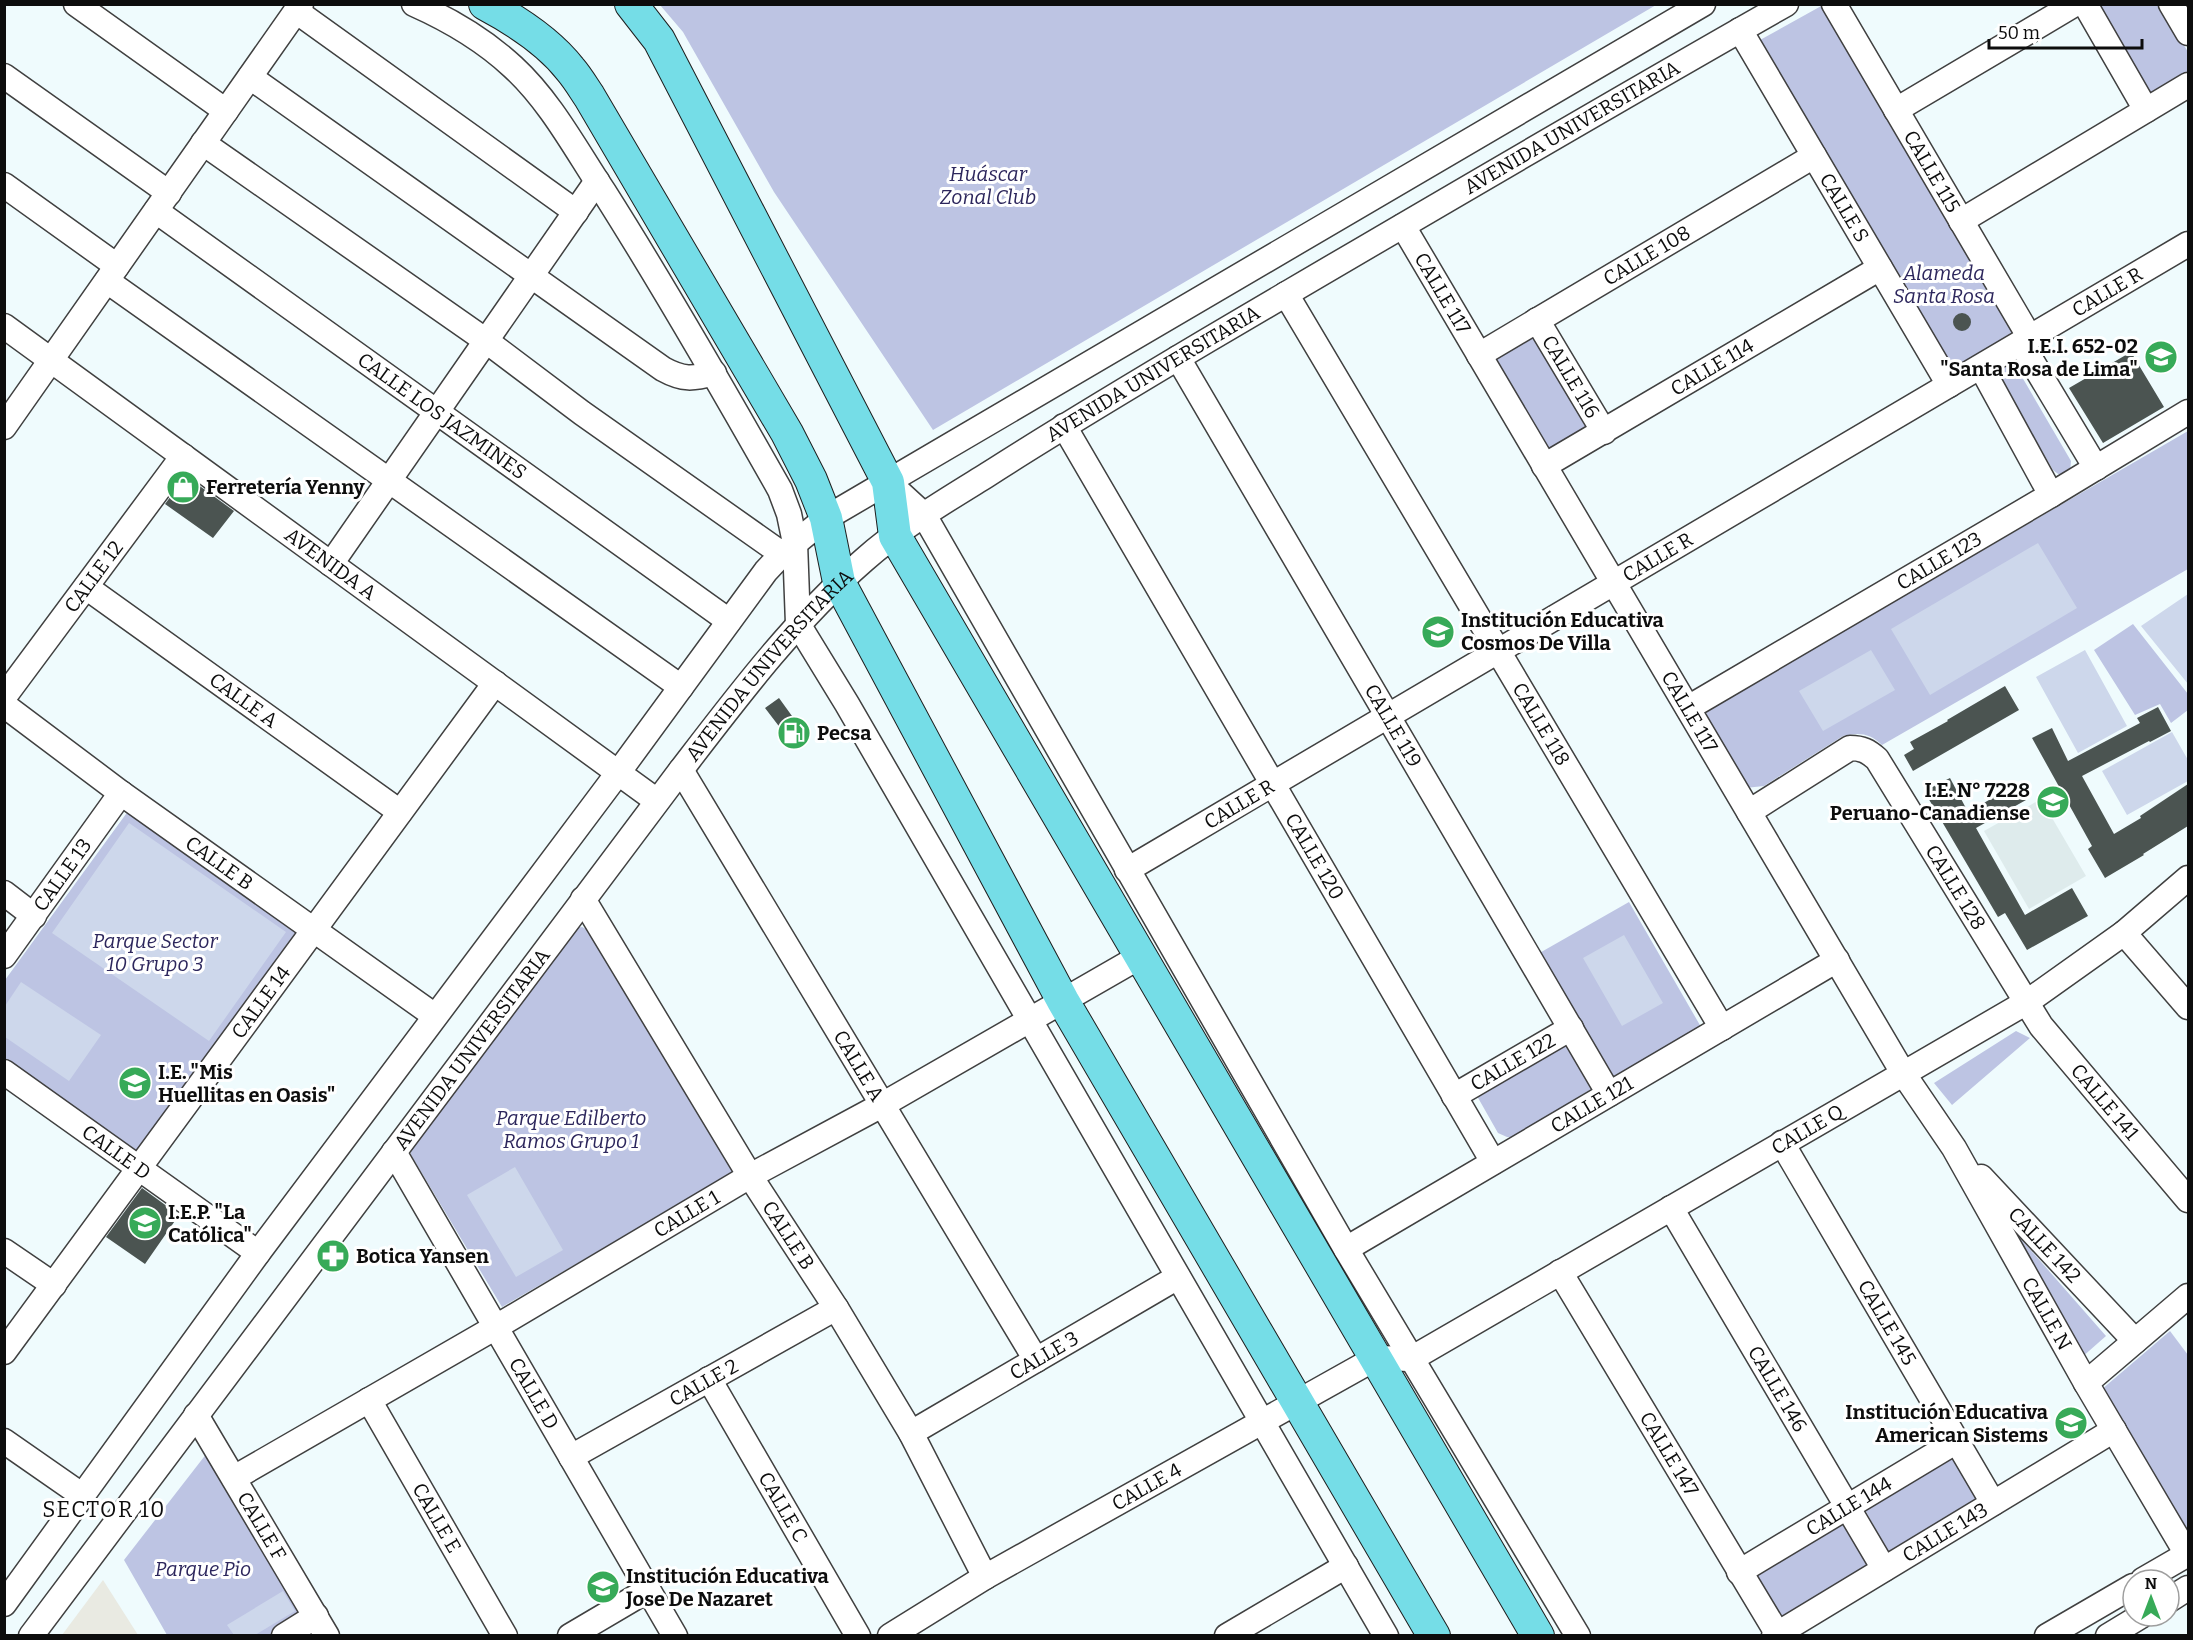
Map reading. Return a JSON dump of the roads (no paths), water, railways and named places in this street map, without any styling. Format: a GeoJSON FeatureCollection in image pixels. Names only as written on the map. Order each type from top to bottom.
{"type":"FeatureCollection","features":[{"type":"Feature","properties":{"kind":"main road"},"geometry":{"type":"LineString","coordinates":[[484,4],[503,14],[542,42],[569,67],[589,96],[787,433],[811,480],[826,518],[839,582],[1063,1000],[1434,1635]]}},
{"type":"Feature","properties":{"kind":"main road"},"geometry":{"type":"LineString","coordinates":[[632,4],[659,40],[888,482],[895,536],[1538,1635]]}},
{"type":"Feature","properties":{"kind":"street"},"geometry":{"type":"LineString","coordinates":[[76,4],[226,111]]}},
{"type":"Feature","properties":{"kind":"street"},"geometry":{"type":"LineString","coordinates":[[414,4],[465,30],[514,68],[537,91],[657,275],[780,490],[789,514],[788,549],[798,624],[847,704],[1386,1635]]}},
{"type":"Feature","properties":{"kind":"street","name":"AVENIDA UNIVERSITARIA"},"geometry":{"type":"LineString","coordinates":[[4,1604],[258,1253],[618,772],[765,571],[788,549],[826,518],[1703,4]]}},
{"type":"Feature","properties":{"kind":"street","name":"AVENIDA UNIVERSITARIA"},"geometry":{"type":"LineString","coordinates":[[31,1635],[657,801],[738,696],[798,624],[839,582],[866,557],[924,515],[1064,426],[1286,294],[1786,4]]}},
{"type":"Feature","properties":{"kind":"street","name":"CALLE 115"},"geometry":{"type":"LineString","coordinates":[[1834,4],[1961,221],[2096,468]]}},
{"type":"Feature","properties":{"kind":"street"},"geometry":{"type":"LineString","coordinates":[[1896,111],[2075,4]]}},
{"type":"Feature","properties":{"kind":"street"},"geometry":{"type":"LineString","coordinates":[[2085,4],[2146,111]]}},
{"type":"Feature","properties":{"kind":"street"},"geometry":{"type":"LineString","coordinates":[[2171,4],[2188,33]]}},
{"type":"Feature","properties":{"kind":"street"},"geometry":{"type":"LineString","coordinates":[[4,427],[298,8],[576,212]]}},
{"type":"Feature","properties":{"kind":"street","name":"CALLE S"},"geometry":{"type":"LineString","coordinates":[[1740,30],[1949,385]]}},
{"type":"Feature","properties":{"kind":"street","name":"CALLE LOS JAZMINES"},"geometry":{"type":"LineString","coordinates":[[4,76],[162,202],[437,412],[729,621]]}},
{"type":"Feature","properties":{"kind":"street"},"geometry":{"type":"LineString","coordinates":[[250,77],[531,277],[676,376],[698,378],[714,373]]}},
{"type":"Feature","properties":{"kind":"street"},"geometry":{"type":"LineString","coordinates":[[1961,221],[2188,85]]}},
{"type":"Feature","properties":{"kind":"street"},"geometry":{"type":"LineString","coordinates":[[204,143],[485,340],[582,413],[788,549]]}},
{"type":"Feature","properties":{"kind":"street","name":"CALLE 108"},"geometry":{"type":"LineString","coordinates":[[1479,355],[1814,156]]}},
{"type":"Feature","properties":{"kind":"street"},"geometry":{"type":"LineString","coordinates":[[331,564],[597,181]]}},
{"type":"Feature","properties":{"kind":"street"},"geometry":{"type":"LineString","coordinates":[[4,185],[112,273],[389,481],[681,687]]}},
{"type":"Feature","properties":{"kind":"street","name":"CALLE 117"},"geometry":{"type":"LineString","coordinates":[[1403,226],[1903,1073]]}},
{"type":"Feature","properties":{"kind":"street","name":"CALLE R"},"geometry":{"type":"LineString","coordinates":[[1127,870],[2188,244]]}},
{"type":"Feature","properties":{"kind":"street","name":"CALLE 114"},"geometry":{"type":"LineString","coordinates":[[1545,466],[1880,268]]}},
{"type":"Feature","properties":{"kind":"street","name":"CALLE 118"},"geometry":{"type":"LineString","coordinates":[[1286,294],[1722,1028]]}},
{"type":"Feature","properties":{"kind":"street","name":"CALLE 116"},"geometry":{"type":"LineString","coordinates":[[1538,320],[1604,432]]}},
{"type":"Feature","properties":{"kind":"street","name":"AVENIDA A"},"geometry":{"type":"LineString","coordinates":[[4,326],[657,801]]}},
{"type":"Feature","properties":{"kind":"street","name":"CALLE 119"},"geometry":{"type":"LineString","coordinates":[[1178,358],[1609,1094]]}},
{"type":"Feature","properties":{"kind":"street"},"geometry":{"type":"LineString","coordinates":[[1981,367],[2051,495]]}},
{"type":"Feature","properties":{"kind":"street","name":"CALLE 123"},"geometry":{"type":"LineString","coordinates":[[1688,708],[2188,412]]}},
{"type":"Feature","properties":{"kind":"street","name":"CALLE 120"},"geometry":{"type":"LineString","coordinates":[[1064,426],[1493,1162]]}},
{"type":"Feature","properties":{"kind":"street","name":"CALLE 12"},"geometry":{"type":"LineString","coordinates":[[4,697],[183,456]]}},
{"type":"Feature","properties":{"kind":"street"},"geometry":{"type":"LineString","coordinates":[[888,482],[924,515],[1346,1249],[1578,1635]]}},
{"type":"Feature","properties":{"kind":"street","name":"CALLE A"},"geometry":{"type":"LineString","coordinates":[[86,587],[400,812]]}},
{"type":"Feature","properties":{"kind":"street","name":"CALLE 14"},"geometry":{"type":"LineString","coordinates":[[4,1352],[495,683]]}},
{"type":"Feature","properties":{"kind":"street","name":"CALLE B"},"geometry":{"type":"LineString","coordinates":[[4,705],[121,793],[435,1016]]}},
{"type":"Feature","properties":{"kind":"street","name":"CALLE 128"},"geometry":{"type":"LineString","coordinates":[[1749,812],[1850,748],[1859,748],[1869,752],[1877,759],[2027,1002]]}},
{"type":"Feature","properties":{"kind":"street","name":"CALLE A"},"geometry":{"type":"LineString","coordinates":[[681,770],[1036,1360]]}},
{"type":"Feature","properties":{"kind":"street","name":"CALLE 13"},"geometry":{"type":"LineString","coordinates":[[4,956],[121,793]]}},
{"type":"Feature","properties":{"kind":"street","name":"CALLE Q"},"geometry":{"type":"LineString","coordinates":[[1411,1359],[2027,1002],[2124,933],[2188,878]]}},
{"type":"Feature","properties":{"kind":"street"},"geometry":{"type":"LineString","coordinates":[[4,893],[34,916]]}},
{"type":"Feature","properties":{"kind":"street","name":"CALLE B"},"geometry":{"type":"LineString","coordinates":[[583,899],[750,1176],[836,1308],[911,1433],[985,1577]]}},
{"type":"Feature","properties":{"kind":"street"},"geometry":{"type":"LineString","coordinates":[[2124,933],[2188,1007]]}},
{"type":"Feature","properties":{"kind":"street","name":"CALLE 1"},"geometry":{"type":"LineString","coordinates":[[234,1478],[496,1327],[750,1176],[882,1105],[1141,956]]}},
{"type":"Feature","properties":{"kind":"street","name":"CALLE 121"},"geometry":{"type":"LineString","coordinates":[[1346,1249],[1836,960]]}},
{"type":"Feature","properties":{"kind":"street","name":"CALLE 141"},"geometry":{"type":"LineString","coordinates":[[2027,1002],[2041,1026],[2188,1200]]}},
{"type":"Feature","properties":{"kind":"street","name":"CALLE 122"},"geometry":{"type":"LineString","coordinates":[[1454,1096],[1571,1028]]}},
{"type":"Feature","properties":{"kind":"street","name":"CALLE D"},"geometry":{"type":"LineString","coordinates":[[4,1072],[258,1253]]}},
{"type":"Feature","properties":{"kind":"street","name":"CALLE N"},"geometry":{"type":"LineString","coordinates":[[1903,1073],[1954,1148],[2086,1383],[2188,1555]]}},
{"type":"Feature","properties":{"kind":"street","name":"CALLE 145"},"geometry":{"type":"LineString","coordinates":[[1782,1143],[1993,1503]]}},
{"type":"Feature","properties":{"kind":"street","name":"CALLE 142"},"geometry":{"type":"LineString","coordinates":[[1954,1148],[2135,1341]]}},
{"type":"Feature","properties":{"kind":"street","name":"CALLE D"},"geometry":{"type":"LineString","coordinates":[[394,1152],[675,1635]]}},
{"type":"Feature","properties":{"kind":"street","name":"CALLE 146"},"geometry":{"type":"LineString","coordinates":[[1671,1208],[1884,1569]]}},
{"type":"Feature","properties":{"kind":"street"},"geometry":{"type":"LineString","coordinates":[[4,1251],[54,1285]]}},
{"type":"Feature","properties":{"kind":"street","name":"CALLE 147"},"geometry":{"type":"LineString","coordinates":[[1560,1272],[1776,1634]]}},
{"type":"Feature","properties":{"kind":"street","name":"CALLE 3"},"geometry":{"type":"LineString","coordinates":[[911,1433],[1178,1277]]}},
{"type":"Feature","properties":{"kind":"street"},"geometry":{"type":"LineString","coordinates":[[2086,1383],[2188,1296]]}},
{"type":"Feature","properties":{"kind":"street","name":"CALLE 2"},"geometry":{"type":"LineString","coordinates":[[571,1457],[836,1308]]}},
{"type":"Feature","properties":{"kind":"street"},"geometry":{"type":"LineString","coordinates":[[1376,1358],[1411,1359]]}},
{"type":"Feature","properties":{"kind":"street","name":"CALLE 4"},"geometry":{"type":"LineString","coordinates":[[890,1635],[985,1577],[1376,1358]]}},
{"type":"Feature","properties":{"kind":"street","name":"CALLE C"},"geometry":{"type":"LineString","coordinates":[[710,1379],[858,1635]]}},
{"type":"Feature","properties":{"kind":"street","name":"CALLE E"},"geometry":{"type":"LineString","coordinates":[[369,1400],[505,1635]]}},
{"type":"Feature","properties":{"kind":"street","name":"CALLE F"},"geometry":{"type":"LineString","coordinates":[[196,1415],[321,1626]]}},
{"type":"Feature","properties":{"kind":"street","name":"CALLE 143"},"geometry":{"type":"LineString","coordinates":[[1776,1634],[2114,1430]]}},
{"type":"Feature","properties":{"kind":"street"},"geometry":{"type":"LineString","coordinates":[[4,1441],[83,1496]]}},
{"type":"Feature","properties":{"kind":"street","name":"CALLE 144"},"geometry":{"type":"LineString","coordinates":[[1739,1572],[1957,1441]]}},
{"type":"Feature","properties":{"kind":"street"},"geometry":{"type":"LineString","coordinates":[[2165,1568],[2188,1555]]}},
{"type":"Feature","properties":{"kind":"street"},"geometry":{"type":"LineString","coordinates":[[1227,1635],[1346,1566]]}},
{"type":"Feature","properties":{"kind":"street"},"geometry":{"type":"LineString","coordinates":[[570,1635],[648,1590]]}},
{"type":"Feature","properties":{"kind":"street"},"geometry":{"type":"LineString","coordinates":[[2048,1635],[2121,1593]]}},
{"type":"Feature","properties":{"kind":"street"},"geometry":{"type":"LineString","coordinates":[[284,1635],[321,1626]]}},
{"type":"Feature","properties":{"kind":"street"},"geometry":{"type":"LineString","coordinates":[[2108,1635],[2121,1628]]}},
{"type":"Feature","properties":{"kind":"place","name":"I.E.I. 652-02 \"Santa Rosa de Lima\""},"geometry":{"type":"Point","coordinates":[2161,357]}},
{"type":"Feature","properties":{"kind":"place","name":"Ferretería Yenny"},"geometry":{"type":"Point","coordinates":[183,487]}},
{"type":"Feature","properties":{"kind":"place","name":"Institución Educativa Cosmos De Villa"},"geometry":{"type":"Point","coordinates":[1438,632]}},
{"type":"Feature","properties":{"kind":"place","name":"Pecsa"},"geometry":{"type":"Point","coordinates":[794,733]}},
{"type":"Feature","properties":{"kind":"place","name":"I.E. N° 7228 Peruano-Canadiense"},"geometry":{"type":"Point","coordinates":[2053,802]}},
{"type":"Feature","properties":{"kind":"place","name":"I.E. \"Mis Huellitas en Oasis\""},"geometry":{"type":"Point","coordinates":[135,1083]}},
{"type":"Feature","properties":{"kind":"place","name":"I.E.P. \"La Católica\""},"geometry":{"type":"Point","coordinates":[145,1223]}},
{"type":"Feature","properties":{"kind":"place","name":"Botica Yansen"},"geometry":{"type":"Point","coordinates":[333,1256]}},
{"type":"Feature","properties":{"kind":"place","name":"Institución Educativa American Sistems"},"geometry":{"type":"Point","coordinates":[2071,1423]}},
{"type":"Feature","properties":{"kind":"place","name":"Institución Educativa Jose De Nazaret"},"geometry":{"type":"Point","coordinates":[603,1587]}},
{"type":"Feature","properties":{"kind":"district","name":"SECTOR 10"},"geometry":{"type":"Point","coordinates":[104,1509]}},
{"type":"Feature","properties":{"kind":"park label","name":"Huáscar Zonal Club"},"geometry":{"type":"Point","coordinates":[988,186]}},
{"type":"Feature","properties":{"kind":"park label","name":"Alameda Santa Rosa"},"geometry":{"type":"Point","coordinates":[1944,284]}},
{"type":"Feature","properties":{"kind":"park label","name":"Parque Sector 10 Grupo 3"},"geometry":{"type":"Point","coordinates":[155,952]}},
{"type":"Feature","properties":{"kind":"park label","name":"Parque Edilberto Ramos Grupo 1"},"geometry":{"type":"Point","coordinates":[571,1130]}},
{"type":"Feature","properties":{"kind":"park label","name":"Parque Pio"},"geometry":{"type":"Point","coordinates":[203,1569]}}]}
